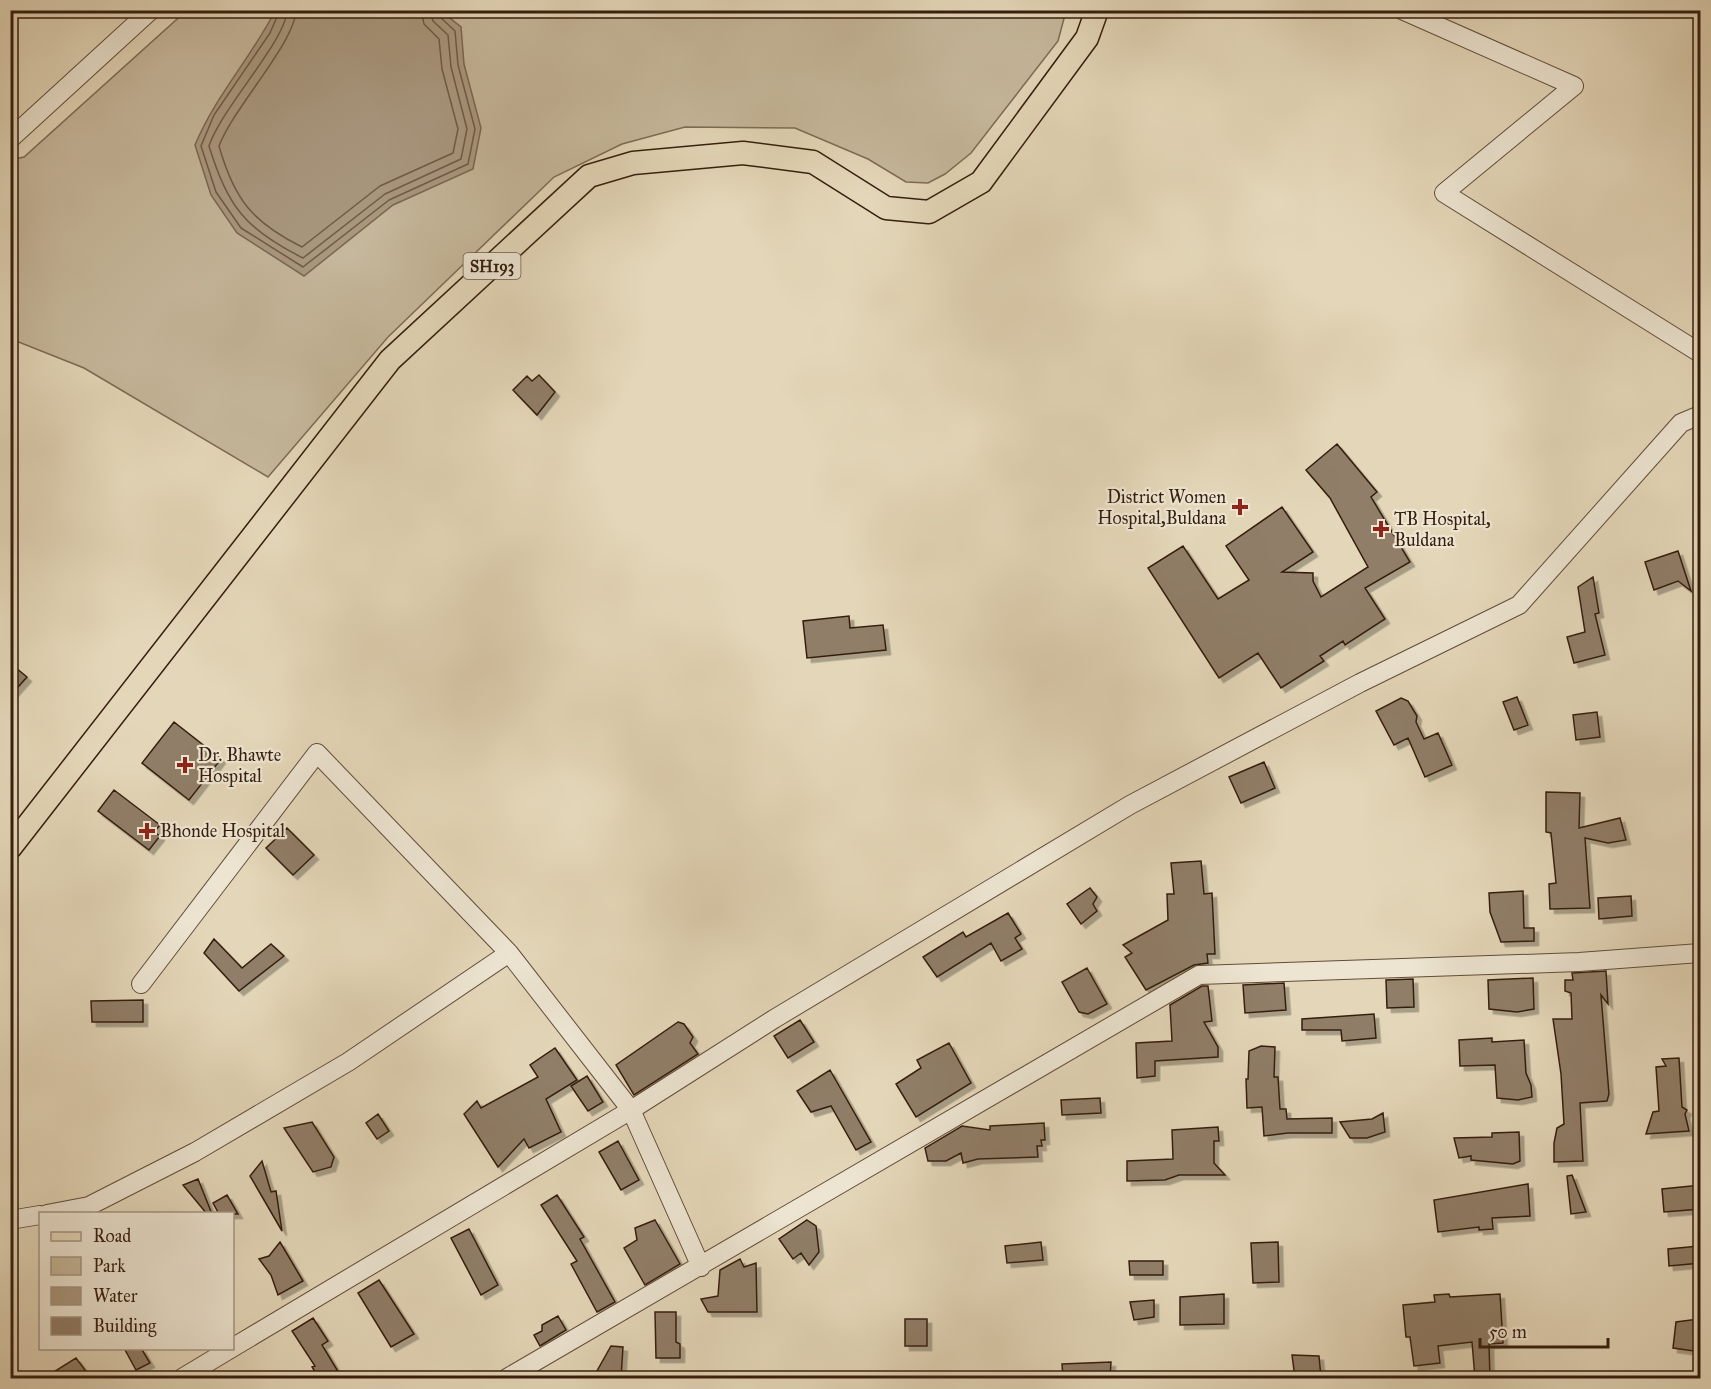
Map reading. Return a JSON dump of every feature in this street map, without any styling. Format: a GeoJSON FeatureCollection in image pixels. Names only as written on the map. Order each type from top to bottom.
{"type":"FeatureCollection","features":[{"type":"Feature","properties":{"kind":"main road","name":"SH193"},"geometry":{"type":"LineString","coordinates":[[10,848],[390,360],[589,176],[633,163],[743,153],[813,162],[886,208],[929,212],[981,182],[1087,38],[1097,10]]}},
{"type":"Feature","properties":{"kind":"street"},"geometry":{"type":"LineString","coordinates":[[10,139],[151,10]]}},
{"type":"Feature","properties":{"kind":"street"},"geometry":{"type":"LineString","coordinates":[[1402,10],[1574,86],[1444,193],[1701,353]]}},
{"type":"Feature","properties":{"kind":"street"},"geometry":{"type":"LineString","coordinates":[[234,1347],[631,1110],[774,1019],[1130,805],[1360,683],[1519,605],[1682,423],[1701,415]]}},
{"type":"Feature","properties":{"kind":"street"},"geometry":{"type":"LineString","coordinates":[[141,984],[317,753],[509,953],[631,1110],[701,1267]]}},
{"type":"Feature","properties":{"kind":"street"},"geometry":{"type":"LineString","coordinates":[[507,1378],[1199,975],[1579,962],[1701,952]]}},
{"type":"Feature","properties":{"kind":"street"},"geometry":{"type":"LineString","coordinates":[[58,1212],[89,1206],[195,1152],[348,1062],[509,953]]}},
{"type":"Feature","properties":{"kind":"street"},"geometry":{"type":"LineString","coordinates":[[10,1220],[39,1215]]}},
{"type":"Feature","properties":{"kind":"street"},"geometry":{"type":"LineString","coordinates":[[182,1378],[229,1350]]}},
{"type":"Feature","properties":{"kind":"green space"},"geometry":{"type":"Polygon","coordinates":[[[186,11],[1066,11],[1058,41],[971,153],[945,174],[928,183],[906,182],[868,159],[795,128],[685,127],[622,144],[554,177],[388,337],[268,477],[84,368],[11,339],[10,160],[24,157],[186,11]]]}},
{"type":"Feature","properties":{"kind":"water"},"geometry":{"type":"Polygon","coordinates":[[[275,11],[441,11],[461,27],[464,64],[481,128],[473,169],[393,205],[304,276],[237,233],[211,195],[195,145],[223,93],[275,11]]]}},
{"type":"Feature","properties":{"kind":"building"},"geometry":{"type":"Polygon","coordinates":[[[539,375],[555,392],[537,415],[513,390],[527,376],[532,381],[539,375]]]}},
{"type":"Feature","properties":{"kind":"building"},"geometry":{"type":"Polygon","coordinates":[[[1337,444],[1377,492],[1371,497],[1410,562],[1365,588],[1385,619],[1345,645],[1343,641],[1320,656],[1324,661],[1281,688],[1258,653],[1219,678],[1148,568],[1183,546],[1218,599],[1249,580],[1226,546],[1282,507],[1313,552],[1282,572],[1313,573],[1313,581],[1321,597],[1368,567],[1330,498],[1306,470],[1337,444]]]}},
{"type":"Feature","properties":{"kind":"building"},"geometry":{"type":"Polygon","coordinates":[[[1678,551],[1691,591],[1678,581],[1654,590],[1645,562],[1678,551]]]}},
{"type":"Feature","properties":{"kind":"building"},"geometry":{"type":"Polygon","coordinates":[[[1593,577],[1599,613],[1595,614],[1605,655],[1574,663],[1567,637],[1585,632],[1578,587],[1593,577]]]}},
{"type":"Feature","properties":{"kind":"building"},"geometry":{"type":"Polygon","coordinates":[[[849,616],[850,628],[883,625],[886,650],[807,658],[803,621],[849,616]]]}},
{"type":"Feature","properties":{"kind":"building"},"geometry":{"type":"Polygon","coordinates":[[[10,663],[27,677],[10,696],[10,663]]]}},
{"type":"Feature","properties":{"kind":"building"},"geometry":{"type":"Polygon","coordinates":[[[1517,697],[1528,725],[1514,730],[1503,702],[1517,697]]]}},
{"type":"Feature","properties":{"kind":"building"},"geometry":{"type":"Polygon","coordinates":[[[1401,698],[1408,701],[1417,716],[1416,722],[1424,739],[1438,733],[1452,765],[1425,777],[1408,738],[1394,745],[1376,711],[1401,698]]]}},
{"type":"Feature","properties":{"kind":"building"},"geometry":{"type":"Polygon","coordinates":[[[1597,712],[1600,737],[1576,740],[1573,715],[1597,712]]]}},
{"type":"Feature","properties":{"kind":"building"},"geometry":{"type":"Polygon","coordinates":[[[174,722],[221,759],[189,800],[142,763],[174,722]]]}},
{"type":"Feature","properties":{"kind":"building"},"geometry":{"type":"Polygon","coordinates":[[[1264,762],[1275,788],[1241,803],[1229,777],[1264,762]]]}},
{"type":"Feature","properties":{"kind":"building"},"geometry":{"type":"Polygon","coordinates":[[[114,790],[160,825],[154,832],[160,836],[149,850],[98,811],[114,790]]]}},
{"type":"Feature","properties":{"kind":"building"},"geometry":{"type":"Polygon","coordinates":[[[1546,792],[1580,793],[1579,828],[1620,818],[1626,840],[1608,843],[1585,838],[1590,908],[1550,909],[1549,884],[1556,883],[1551,833],[1546,832],[1546,792]]]}},
{"type":"Feature","properties":{"kind":"building"},"geometry":{"type":"Polygon","coordinates":[[[287,828],[314,855],[293,875],[266,848],[287,828]]]}},
{"type":"Feature","properties":{"kind":"building"},"geometry":{"type":"Polygon","coordinates":[[[1201,861],[1204,894],[1212,893],[1215,954],[1207,954],[1208,963],[1194,965],[1146,990],[1125,957],[1132,953],[1123,945],[1168,920],[1167,894],[1174,894],[1171,863],[1201,861]]]}},
{"type":"Feature","properties":{"kind":"building"},"geometry":{"type":"Polygon","coordinates":[[[1090,888],[1097,897],[1093,904],[1097,911],[1081,924],[1067,904],[1090,888]]]}},
{"type":"Feature","properties":{"kind":"building"},"geometry":{"type":"Polygon","coordinates":[[[1523,891],[1524,928],[1534,928],[1534,941],[1501,942],[1490,912],[1489,893],[1523,891]]]}},
{"type":"Feature","properties":{"kind":"building"},"geometry":{"type":"Polygon","coordinates":[[[1631,896],[1632,916],[1599,919],[1598,898],[1631,896]]]}},
{"type":"Feature","properties":{"kind":"building"},"geometry":{"type":"Polygon","coordinates":[[[1008,913],[1021,934],[1015,938],[1022,949],[1001,961],[991,943],[937,977],[923,957],[963,932],[966,937],[1008,913]]]}},
{"type":"Feature","properties":{"kind":"building"},"geometry":{"type":"Polygon","coordinates":[[[214,939],[242,968],[271,944],[284,956],[239,991],[204,953],[214,939]]]}},
{"type":"Feature","properties":{"kind":"building"},"geometry":{"type":"Polygon","coordinates":[[[1087,968],[1107,1004],[1088,1014],[1079,1012],[1062,982],[1087,968]]]}},
{"type":"Feature","properties":{"kind":"building"},"geometry":{"type":"Polygon","coordinates":[[[1606,971],[1608,1004],[1601,995],[1609,1094],[1607,1101],[1580,1103],[1583,1161],[1554,1162],[1557,1128],[1564,1124],[1561,1074],[1553,1019],[1572,1019],[1571,993],[1565,991],[1565,980],[1573,980],[1572,973],[1606,971]]]}},
{"type":"Feature","properties":{"kind":"building"},"geometry":{"type":"Polygon","coordinates":[[[1533,978],[1534,1009],[1517,1012],[1489,1009],[1488,980],[1533,978]]]}},
{"type":"Feature","properties":{"kind":"building"},"geometry":{"type":"Polygon","coordinates":[[[1413,979],[1414,1007],[1387,1008],[1386,980],[1413,979]]]}},
{"type":"Feature","properties":{"kind":"building"},"geometry":{"type":"Polygon","coordinates":[[[1284,983],[1286,1010],[1245,1013],[1243,985],[1284,983]]]}},
{"type":"Feature","properties":{"kind":"building"},"geometry":{"type":"Polygon","coordinates":[[[1202,986],[1208,986],[1212,1021],[1204,1022],[1218,1047],[1218,1057],[1155,1061],[1155,1076],[1137,1078],[1136,1043],[1172,1041],[1170,1005],[1202,986]]]}},
{"type":"Feature","properties":{"kind":"building"},"geometry":{"type":"Polygon","coordinates":[[[143,1000],[143,1022],[92,1022],[91,1001],[143,1000]]]}},
{"type":"Feature","properties":{"kind":"building"},"geometry":{"type":"Polygon","coordinates":[[[1374,1014],[1376,1038],[1342,1041],[1341,1030],[1302,1030],[1302,1019],[1374,1014]]]}},
{"type":"Feature","properties":{"kind":"building"},"geometry":{"type":"Polygon","coordinates":[[[800,1020],[814,1042],[788,1058],[774,1036],[800,1020]]]}},
{"type":"Feature","properties":{"kind":"building"},"geometry":{"type":"Polygon","coordinates":[[[678,1022],[684,1024],[693,1037],[690,1043],[698,1054],[634,1095],[616,1065],[678,1022]]]}},
{"type":"Feature","properties":{"kind":"building"},"geometry":{"type":"Polygon","coordinates":[[[1492,1038],[1492,1042],[1524,1040],[1526,1073],[1531,1085],[1532,1097],[1518,1100],[1497,1098],[1495,1065],[1460,1066],[1459,1040],[1492,1038]]]}},
{"type":"Feature","properties":{"kind":"building"},"geometry":{"type":"Polygon","coordinates":[[[949,1043],[971,1083],[916,1117],[896,1084],[921,1068],[917,1060],[949,1043]]]}},
{"type":"Feature","properties":{"kind":"building"},"geometry":{"type":"Polygon","coordinates":[[[1261,1046],[1275,1047],[1274,1077],[1278,1077],[1280,1109],[1286,1109],[1287,1119],[1332,1118],[1332,1133],[1288,1133],[1264,1136],[1262,1107],[1247,1108],[1246,1079],[1248,1079],[1249,1051],[1261,1046]]]}},
{"type":"Feature","properties":{"kind":"building"},"geometry":{"type":"Polygon","coordinates":[[[555,1048],[577,1080],[546,1099],[561,1132],[529,1148],[524,1139],[498,1167],[464,1114],[477,1101],[481,1108],[538,1077],[530,1065],[555,1048]]]}},
{"type":"Feature","properties":{"kind":"building"},"geometry":{"type":"Polygon","coordinates":[[[1679,1058],[1682,1107],[1687,1110],[1685,1114],[1689,1131],[1646,1134],[1653,1112],[1659,1111],[1656,1067],[1666,1066],[1662,1059],[1679,1058]]]}},
{"type":"Feature","properties":{"kind":"building"},"geometry":{"type":"Polygon","coordinates":[[[830,1070],[871,1142],[856,1150],[831,1106],[811,1112],[797,1091],[830,1070]]]}},
{"type":"Feature","properties":{"kind":"building"},"geometry":{"type":"Polygon","coordinates":[[[587,1076],[603,1102],[588,1111],[571,1086],[587,1076]]]}},
{"type":"Feature","properties":{"kind":"building"},"geometry":{"type":"Polygon","coordinates":[[[1100,1098],[1101,1113],[1062,1115],[1061,1100],[1100,1098]]]}},
{"type":"Feature","properties":{"kind":"building"},"geometry":{"type":"Polygon","coordinates":[[[1383,1113],[1385,1132],[1367,1138],[1350,1138],[1340,1122],[1372,1119],[1383,1113]]]}},
{"type":"Feature","properties":{"kind":"building"},"geometry":{"type":"Polygon","coordinates":[[[378,1114],[389,1131],[377,1139],[366,1123],[378,1114]]]}},
{"type":"Feature","properties":{"kind":"building"},"geometry":{"type":"Polygon","coordinates":[[[312,1122],[334,1157],[331,1167],[313,1172],[284,1128],[312,1122]]]}},
{"type":"Feature","properties":{"kind":"building"},"geometry":{"type":"Polygon","coordinates":[[[1044,1123],[1045,1140],[1041,1140],[1042,1146],[1037,1146],[1038,1157],[978,1159],[963,1163],[961,1153],[946,1161],[928,1161],[925,1148],[962,1126],[990,1130],[990,1126],[1044,1123]]]}},
{"type":"Feature","properties":{"kind":"building"},"geometry":{"type":"Polygon","coordinates":[[[1218,1127],[1219,1141],[1214,1141],[1214,1163],[1225,1175],[1179,1175],[1165,1180],[1127,1181],[1127,1161],[1173,1159],[1172,1130],[1218,1127]]]}},
{"type":"Feature","properties":{"kind":"building"},"geometry":{"type":"Polygon","coordinates":[[[1519,1132],[1520,1161],[1513,1164],[1471,1160],[1471,1156],[1459,1158],[1454,1138],[1492,1137],[1492,1133],[1519,1132]]]}},
{"type":"Feature","properties":{"kind":"building"},"geometry":{"type":"Polygon","coordinates":[[[618,1141],[639,1180],[621,1190],[599,1152],[618,1141]]]}},
{"type":"Feature","properties":{"kind":"building"},"geometry":{"type":"Polygon","coordinates":[[[262,1161],[271,1192],[276,1191],[282,1231],[250,1176],[262,1161]]]}},
{"type":"Feature","properties":{"kind":"building"},"geometry":{"type":"Polygon","coordinates":[[[1572,1175],[1586,1212],[1571,1214],[1567,1176],[1572,1175]]]}},
{"type":"Feature","properties":{"kind":"building"},"geometry":{"type":"Polygon","coordinates":[[[198,1179],[211,1212],[205,1212],[183,1185],[198,1179]]]}},
{"type":"Feature","properties":{"kind":"building"},"geometry":{"type":"Polygon","coordinates":[[[1528,1184],[1530,1216],[1492,1218],[1493,1229],[1479,1230],[1479,1227],[1438,1232],[1434,1200],[1528,1184]]]}},
{"type":"Feature","properties":{"kind":"building"},"geometry":{"type":"Polygon","coordinates":[[[1701,1185],[1701,1209],[1664,1212],[1662,1189],[1701,1185]]]}},
{"type":"Feature","properties":{"kind":"building"},"geometry":{"type":"Polygon","coordinates":[[[227,1195],[238,1214],[218,1212],[213,1203],[227,1195]]]}},
{"type":"Feature","properties":{"kind":"building"},"geometry":{"type":"Polygon","coordinates":[[[557,1195],[584,1237],[580,1239],[615,1302],[597,1312],[571,1264],[577,1261],[541,1205],[557,1195]]]}},
{"type":"Feature","properties":{"kind":"building"},"geometry":{"type":"Polygon","coordinates":[[[655,1220],[680,1264],[645,1285],[624,1248],[637,1240],[635,1228],[655,1220]]]}},
{"type":"Feature","properties":{"kind":"building"},"geometry":{"type":"Polygon","coordinates":[[[807,1220],[816,1226],[819,1252],[809,1265],[801,1253],[793,1259],[779,1239],[807,1220]]]}},
{"type":"Feature","properties":{"kind":"building"},"geometry":{"type":"Polygon","coordinates":[[[469,1229],[498,1285],[481,1295],[451,1238],[469,1229]]]}},
{"type":"Feature","properties":{"kind":"building"},"geometry":{"type":"Polygon","coordinates":[[[280,1242],[303,1281],[278,1295],[271,1275],[259,1259],[269,1256],[280,1242]]]}},
{"type":"Feature","properties":{"kind":"building"},"geometry":{"type":"Polygon","coordinates":[[[1041,1242],[1043,1260],[1007,1263],[1005,1246],[1041,1242]]]}},
{"type":"Feature","properties":{"kind":"building"},"geometry":{"type":"Polygon","coordinates":[[[1278,1242],[1279,1282],[1253,1283],[1251,1243],[1278,1242]]]}},
{"type":"Feature","properties":{"kind":"building"},"geometry":{"type":"Polygon","coordinates":[[[1699,1246],[1701,1263],[1669,1266],[1668,1249],[1699,1246]]]}},
{"type":"Feature","properties":{"kind":"building"},"geometry":{"type":"Polygon","coordinates":[[[740,1259],[744,1267],[756,1263],[757,1312],[708,1312],[701,1299],[718,1296],[720,1270],[740,1259]]]}},
{"type":"Feature","properties":{"kind":"building"},"geometry":{"type":"Polygon","coordinates":[[[1129,1261],[1163,1261],[1163,1275],[1130,1275],[1129,1261]]]}},
{"type":"Feature","properties":{"kind":"building"},"geometry":{"type":"Polygon","coordinates":[[[379,1280],[414,1334],[391,1347],[358,1293],[379,1280]]]}},
{"type":"Feature","properties":{"kind":"building"},"geometry":{"type":"Polygon","coordinates":[[[1224,1294],[1224,1324],[1180,1325],[1180,1297],[1224,1294]]]}},
{"type":"Feature","properties":{"kind":"building"},"geometry":{"type":"Polygon","coordinates":[[[1449,1294],[1450,1297],[1500,1294],[1503,1343],[1489,1344],[1490,1378],[1475,1378],[1472,1342],[1438,1346],[1440,1363],[1414,1366],[1410,1337],[1406,1337],[1403,1305],[1435,1302],[1434,1295],[1449,1294]]]}},
{"type":"Feature","properties":{"kind":"building"},"geometry":{"type":"Polygon","coordinates":[[[1154,1300],[1154,1317],[1134,1320],[1130,1302],[1154,1300]]]}},
{"type":"Feature","properties":{"kind":"building"},"geometry":{"type":"Polygon","coordinates":[[[655,1312],[676,1312],[676,1342],[680,1344],[680,1358],[656,1358],[655,1312]]]}},
{"type":"Feature","properties":{"kind":"building"},"geometry":{"type":"Polygon","coordinates":[[[558,1316],[566,1330],[540,1346],[534,1335],[542,1331],[542,1325],[558,1316]]]}},
{"type":"Feature","properties":{"kind":"building"},"geometry":{"type":"Polygon","coordinates":[[[313,1318],[328,1341],[322,1345],[342,1378],[319,1378],[312,1367],[315,1366],[292,1331],[313,1318]]]}},
{"type":"Feature","properties":{"kind":"building"},"geometry":{"type":"Polygon","coordinates":[[[905,1319],[927,1319],[927,1346],[905,1346],[905,1319]]]}},
{"type":"Feature","properties":{"kind":"building"},"geometry":{"type":"Polygon","coordinates":[[[1698,1319],[1694,1351],[1673,1348],[1676,1322],[1698,1319]]]}},
{"type":"Feature","properties":{"kind":"building"},"geometry":{"type":"Polygon","coordinates":[[[611,1346],[623,1347],[621,1378],[593,1378],[611,1346]]]}},
{"type":"Feature","properties":{"kind":"building"},"geometry":{"type":"Polygon","coordinates":[[[125,1350],[142,1350],[150,1363],[136,1370],[125,1350]]]}},
{"type":"Feature","properties":{"kind":"building"},"geometry":{"type":"Polygon","coordinates":[[[1292,1355],[1319,1356],[1321,1378],[1295,1378],[1292,1355]]]}},
{"type":"Feature","properties":{"kind":"building"},"geometry":{"type":"Polygon","coordinates":[[[76,1358],[91,1378],[44,1378],[76,1358]]]}},
{"type":"Feature","properties":{"kind":"building"},"geometry":{"type":"Polygon","coordinates":[[[1111,1362],[1110,1378],[1063,1378],[1062,1364],[1111,1362]]]}},
{"type":"Feature","properties":{"kind":"place","name":"District Women Hospital,Buldana"},"geometry":{"type":"Point","coordinates":[1240,507]}},
{"type":"Feature","properties":{"kind":"place","name":"TB Hospital, Buldana"},"geometry":{"type":"Point","coordinates":[1381,529]}},
{"type":"Feature","properties":{"kind":"place","name":"Dr. Bhawte Hospital"},"geometry":{"type":"Point","coordinates":[185,765]}},
{"type":"Feature","properties":{"kind":"place","name":"Bhonde Hospital"},"geometry":{"type":"Point","coordinates":[147,831]}}]}
